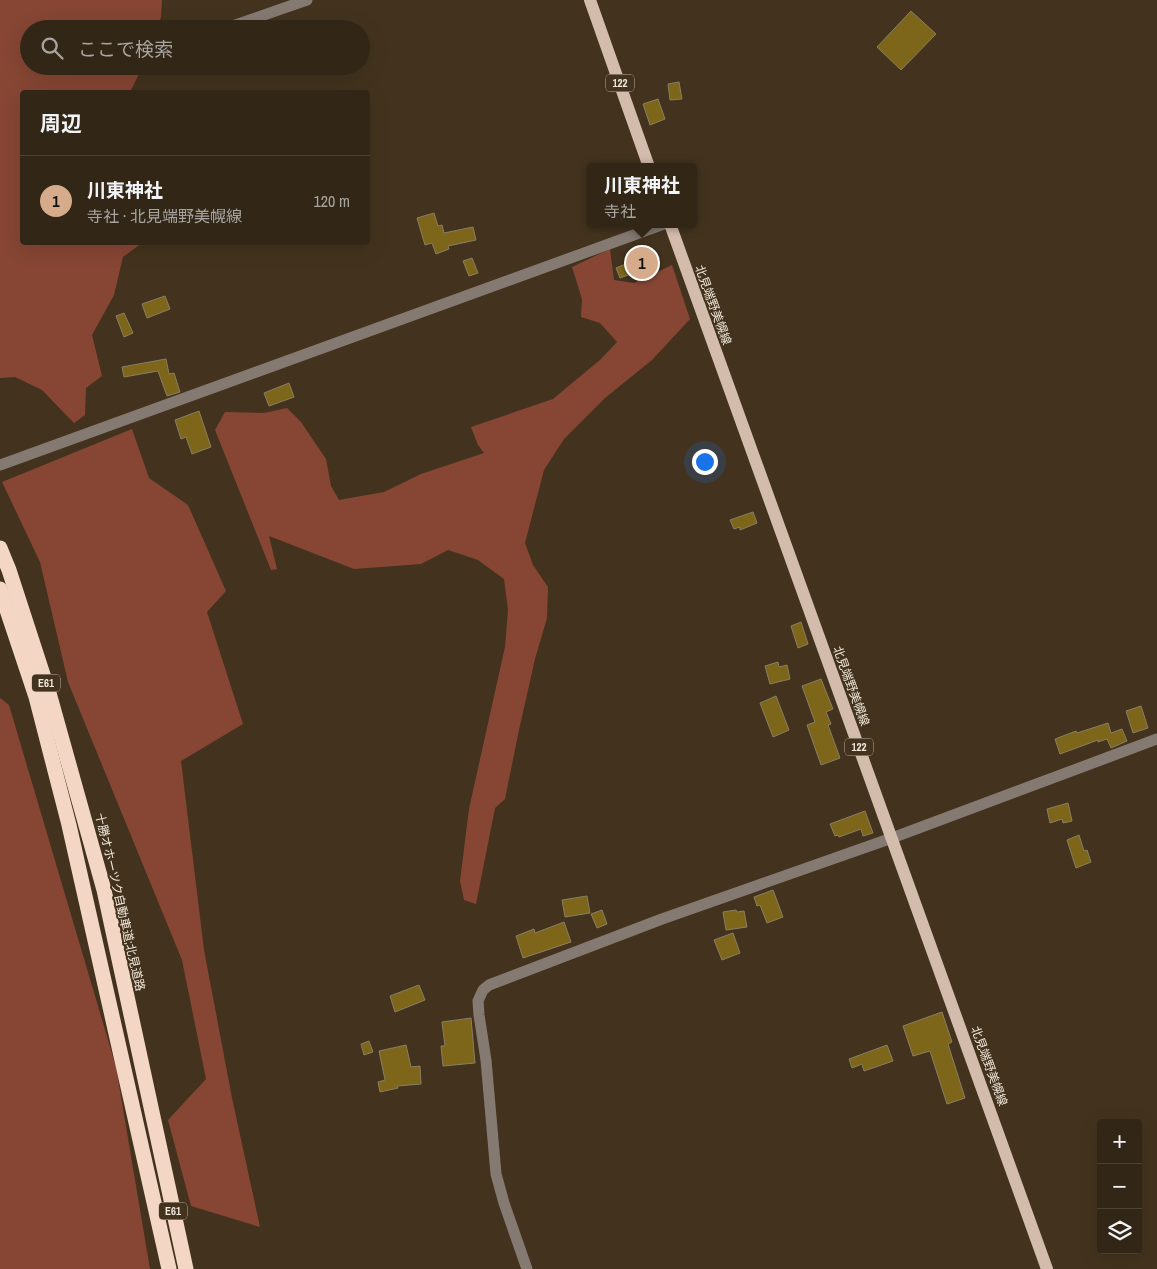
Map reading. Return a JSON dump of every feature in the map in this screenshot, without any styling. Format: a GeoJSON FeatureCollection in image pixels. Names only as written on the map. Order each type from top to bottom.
{"type":"FeatureCollection","features":[{"type":"Feature","properties":{"kind":"highway","name":"十勝オホーツク自動車道;北見道路"},"geometry":{"type":"LineString","coordinates":[[0,548],[49,693],[104,890],[162,1152],[174,1217],[188,1269]]}},
{"type":"Feature","properties":{"kind":"highway","name":"E61"},"geometry":{"type":"LineString","coordinates":[[0,589],[36,697],[69,824],[169,1269]]}},
{"type":"Feature","properties":{"kind":"main road","name":"122"},"geometry":{"type":"LineString","coordinates":[[590,0],[649,163]]}},
{"type":"Feature","properties":{"kind":"main road","name":"北見端野美幌線"},"geometry":{"type":"LineString","coordinates":[[671,228],[1047,1269]]}},
{"type":"Feature","properties":{"kind":"street"},"geometry":{"type":"LineString","coordinates":[[249,20],[306,0]]}},
{"type":"Feature","properties":{"kind":"street"},"geometry":{"type":"LineString","coordinates":[[0,464],[653,228]]}},
{"type":"Feature","properties":{"kind":"street"},"geometry":{"type":"LineString","coordinates":[[528,1269],[504,1203],[496,1174],[486,1060],[478,1015],[478,1001],[483,990],[489,985],[662,919],[892,838],[1157,739]]}},
{"type":"Feature","properties":{"kind":"shaded area"},"geometry":{"type":"Polygon","coordinates":[[[0,0],[162,0],[160,20],[20,20],[20,75],[138,75],[131,90],[20,90],[20,245],[139,245],[123,257],[114,295],[92,335],[102,376],[86,388],[85,415],[74,423],[42,390],[15,377],[0,378],[0,0]]]}},
{"type":"Feature","properties":{"kind":"shaded area"},"geometry":{"type":"Polygon","coordinates":[[[610,249],[614,280],[634,283],[672,265],[690,319],[652,360],[605,398],[564,439],[544,470],[525,543],[533,565],[548,587],[547,618],[535,659],[505,799],[495,808],[476,904],[464,900],[460,881],[469,809],[505,647],[508,610],[504,579],[478,560],[448,550],[421,564],[354,569],[269,536],[277,569],[271,570],[215,430],[225,412],[264,413],[287,408],[301,422],[326,459],[331,486],[339,500],[384,492],[421,474],[484,453],[478,445],[471,427],[553,399],[600,360],[617,342],[600,323],[581,317],[582,299],[572,267],[610,249]]]}},
{"type":"Feature","properties":{"kind":"shaded area"},"geometry":{"type":"Polygon","coordinates":[[[132,429],[149,478],[188,505],[226,591],[207,612],[243,724],[181,761],[204,950],[232,1098],[260,1227],[191,1206],[168,1120],[206,1079],[182,960],[68,682],[40,562],[2,482],[132,429]]]}},
{"type":"Feature","properties":{"kind":"shaded area"},"geometry":{"type":"Polygon","coordinates":[[[0,698],[9,705],[116,1067],[150,1269],[0,1269],[0,698]]]}},
{"type":"Feature","properties":{"kind":"building"},"geometry":{"type":"Polygon","coordinates":[[[911,11],[936,34],[901,70],[877,47],[911,11]]]}},
{"type":"Feature","properties":{"kind":"building"},"geometry":{"type":"Polygon","coordinates":[[[679,82],[682,99],[670,100],[668,84],[679,82]]]}},
{"type":"Feature","properties":{"kind":"building"},"geometry":{"type":"Polygon","coordinates":[[[658,99],[665,119],[650,125],[643,104],[658,99]]]}},
{"type":"Feature","properties":{"kind":"building"},"geometry":{"type":"Polygon","coordinates":[[[434,213],[438,226],[442,225],[444,233],[473,227],[476,240],[448,246],[449,249],[436,254],[432,243],[425,245],[417,218],[434,213]]]}},
{"type":"Feature","properties":{"kind":"building"},"geometry":{"type":"Polygon","coordinates":[[[472,258],[478,273],[469,276],[463,261],[472,258]]]}},
{"type":"Feature","properties":{"kind":"building"},"geometry":{"type":"Polygon","coordinates":[[[635,260],[639,271],[620,278],[616,268],[635,260]]]}},
{"type":"Feature","properties":{"kind":"building"},"geometry":{"type":"Polygon","coordinates":[[[165,296],[170,309],[147,318],[142,304],[165,296]]]}},
{"type":"Feature","properties":{"kind":"building"},"geometry":{"type":"Polygon","coordinates":[[[124,313],[133,333],[124,337],[116,316],[124,313]]]}},
{"type":"Feature","properties":{"kind":"building"},"geometry":{"type":"Polygon","coordinates":[[[166,359],[169,374],[174,373],[180,392],[167,396],[158,371],[124,377],[122,367],[166,359]]]}},
{"type":"Feature","properties":{"kind":"building"},"geometry":{"type":"Polygon","coordinates":[[[289,383],[294,397],[269,406],[264,393],[289,383]]]}},
{"type":"Feature","properties":{"kind":"building"},"geometry":{"type":"Polygon","coordinates":[[[199,411],[211,447],[192,454],[186,437],[181,439],[175,420],[199,411]]]}},
{"type":"Feature","properties":{"kind":"building"},"geometry":{"type":"Polygon","coordinates":[[[753,512],[757,523],[740,530],[740,527],[734,529],[730,520],[753,512]]]}},
{"type":"Feature","properties":{"kind":"building"},"geometry":{"type":"Polygon","coordinates":[[[801,622],[808,644],[798,648],[791,626],[801,622]]]}},
{"type":"Feature","properties":{"kind":"building"},"geometry":{"type":"Polygon","coordinates":[[[778,662],[779,667],[787,665],[790,679],[770,684],[765,666],[778,662]]]}},
{"type":"Feature","properties":{"kind":"building"},"geometry":{"type":"Polygon","coordinates":[[[821,679],[833,709],[826,712],[831,724],[828,725],[840,758],[821,765],[807,725],[815,722],[802,686],[821,679]]]}},
{"type":"Feature","properties":{"kind":"building"},"geometry":{"type":"Polygon","coordinates":[[[776,696],[789,730],[773,737],[760,703],[776,696]]]}},
{"type":"Feature","properties":{"kind":"building"},"geometry":{"type":"Polygon","coordinates":[[[1141,706],[1148,728],[1133,733],[1126,711],[1141,706]]]}},
{"type":"Feature","properties":{"kind":"building"},"geometry":{"type":"Polygon","coordinates":[[[1108,723],[1111,733],[1122,729],[1127,741],[1111,748],[1107,739],[1098,742],[1098,740],[1060,754],[1055,739],[1076,731],[1077,733],[1108,723]]]}},
{"type":"Feature","properties":{"kind":"building"},"geometry":{"type":"Polygon","coordinates":[[[1068,803],[1072,821],[1063,823],[1062,819],[1050,823],[1047,809],[1068,803]]]}},
{"type":"Feature","properties":{"kind":"building"},"geometry":{"type":"Polygon","coordinates":[[[865,811],[873,833],[863,836],[861,829],[839,837],[838,835],[835,836],[830,824],[865,811]]]}},
{"type":"Feature","properties":{"kind":"building"},"geometry":{"type":"Polygon","coordinates":[[[1079,835],[1084,851],[1087,850],[1091,862],[1076,868],[1067,840],[1079,835]]]}},
{"type":"Feature","properties":{"kind":"building"},"geometry":{"type":"Polygon","coordinates":[[[773,890],[783,917],[767,923],[760,905],[757,906],[754,897],[773,890]]]}},
{"type":"Feature","properties":{"kind":"building"},"geometry":{"type":"Polygon","coordinates":[[[587,896],[590,913],[565,917],[562,900],[587,896]]]}},
{"type":"Feature","properties":{"kind":"building"},"geometry":{"type":"Polygon","coordinates":[[[602,910],[607,924],[597,928],[591,914],[602,910]]]}},
{"type":"Feature","properties":{"kind":"building"},"geometry":{"type":"Polygon","coordinates":[[[736,910],[737,912],[744,911],[747,927],[726,930],[723,912],[736,910]]]}},
{"type":"Feature","properties":{"kind":"building"},"geometry":{"type":"Polygon","coordinates":[[[564,922],[571,942],[523,958],[516,936],[534,929],[535,933],[564,922]]]}},
{"type":"Feature","properties":{"kind":"building"},"geometry":{"type":"Polygon","coordinates":[[[733,933],[740,953],[722,960],[714,940],[733,933]]]}},
{"type":"Feature","properties":{"kind":"building"},"geometry":{"type":"Polygon","coordinates":[[[419,985],[425,1000],[395,1012],[390,996],[419,985]]]}},
{"type":"Feature","properties":{"kind":"building"},"geometry":{"type":"Polygon","coordinates":[[[942,1012],[952,1042],[948,1044],[965,1098],[947,1104],[930,1051],[913,1056],[903,1026],[942,1012]]]}},
{"type":"Feature","properties":{"kind":"building"},"geometry":{"type":"Polygon","coordinates":[[[471,1018],[475,1063],[443,1066],[441,1046],[445,1046],[442,1022],[471,1018]]]}},
{"type":"Feature","properties":{"kind":"building"},"geometry":{"type":"Polygon","coordinates":[[[369,1041],[373,1052],[364,1055],[361,1044],[369,1041]]]}},
{"type":"Feature","properties":{"kind":"building"},"geometry":{"type":"Polygon","coordinates":[[[406,1045],[411,1067],[420,1066],[421,1084],[397,1086],[398,1088],[380,1092],[378,1082],[385,1080],[379,1051],[406,1045]]]}},
{"type":"Feature","properties":{"kind":"building"},"geometry":{"type":"Polygon","coordinates":[[[887,1045],[893,1061],[864,1071],[862,1064],[852,1068],[849,1059],[887,1045]]]}},
{"type":"Feature","properties":{"kind":"place","name":"川東神社"},"geometry":{"type":"Point","coordinates":[642,263]}}]}
